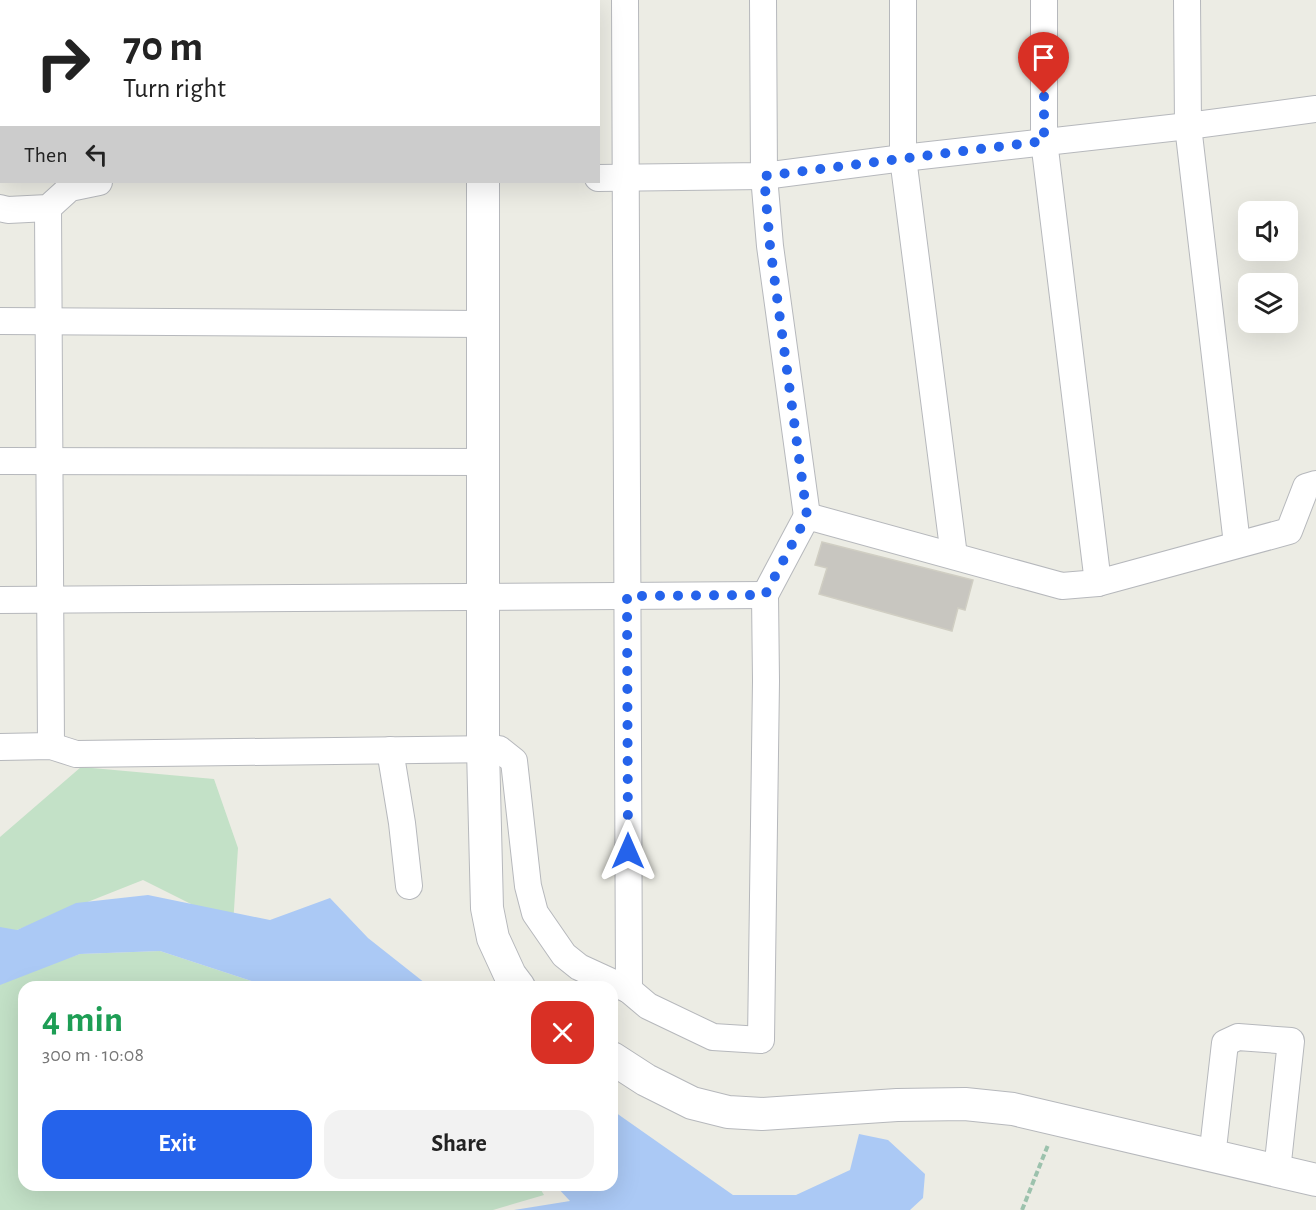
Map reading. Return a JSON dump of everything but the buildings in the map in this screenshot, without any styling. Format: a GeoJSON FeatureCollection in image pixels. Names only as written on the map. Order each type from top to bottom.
{"type":"FeatureCollection","features":[{"type":"Feature","properties":{"kind":"street"},"geometry":{"type":"LineString","coordinates":[[625,0],[629,990]]}},
{"type":"Feature","properties":{"kind":"street"},"geometry":{"type":"LineString","coordinates":[[618,985],[629,990],[648,1006],[713,1037],[761,1040],[765,595],[807,516],[770,246],[764,176],[763,0]]}},
{"type":"Feature","properties":{"kind":"street"},"geometry":{"type":"LineString","coordinates":[[903,0],[903,158],[954,556]]}},
{"type":"Feature","properties":{"kind":"street"},"geometry":{"type":"LineString","coordinates":[[1044,0],[1044,141],[1098,583]]}},
{"type":"Feature","properties":{"kind":"street"},"geometry":{"type":"LineString","coordinates":[[1187,0],[1188,126],[1237,544]]}},
{"type":"Feature","properties":{"kind":"street"},"geometry":{"type":"LineString","coordinates":[[600,178],[764,176],[1316,109]]}},
{"type":"Feature","properties":{"kind":"street"},"geometry":{"type":"LineString","coordinates":[[0,208],[8,210],[48,208],[70,188],[94,183]]}},
{"type":"Feature","properties":{"kind":"street"},"geometry":{"type":"LineString","coordinates":[[483,183],[483,749],[487,908],[493,938],[514,981]]}},
{"type":"Feature","properties":{"kind":"street"},"geometry":{"type":"LineString","coordinates":[[48,208],[51,746]]}},
{"type":"Feature","properties":{"kind":"street"},"geometry":{"type":"LineString","coordinates":[[0,321],[483,324]]}},
{"type":"Feature","properties":{"kind":"street"},"geometry":{"type":"LineString","coordinates":[[0,461],[483,462]]}},
{"type":"Feature","properties":{"kind":"street"},"geometry":{"type":"LineString","coordinates":[[807,516],[1062,586],[1098,583],[1289,531],[1306,487],[1316,484]]}},
{"type":"Feature","properties":{"kind":"street"},"geometry":{"type":"LineString","coordinates":[[0,600],[765,595]]}},
{"type":"Feature","properties":{"kind":"street"},"geometry":{"type":"LineString","coordinates":[[0,747],[51,746],[76,754],[499,749],[514,761],[528,886],[535,914],[564,955],[579,967],[609,981]]}},
{"type":"Feature","properties":{"kind":"street"},"geometry":{"type":"LineString","coordinates":[[390,750],[409,886]]}},
{"type":"Feature","properties":{"kind":"street"},"geometry":{"type":"LineString","coordinates":[[1210,1155],[1214,1140],[1225,1043],[1239,1037],[1291,1041],[1277,1171]]}},
{"type":"Feature","properties":{"kind":"street"},"geometry":{"type":"LineString","coordinates":[[618,1062],[646,1080],[692,1103],[728,1112],[762,1114],[897,1105],[965,1104],[1013,1109],[1316,1180]]}},
{"type":"Feature","properties":{"kind":"path"},"geometry":{"type":"LineString","coordinates":[[1022,1210],[1059,1119]]}},
{"type":"Feature","properties":{"kind":"green space"},"geometry":{"type":"Polygon","coordinates":[[[81,767],[214,779],[238,848],[233,925],[143,880],[17,930],[0,931],[0,837],[81,767]]]}},
{"type":"Feature","properties":{"kind":"green space"},"geometry":{"type":"Polygon","coordinates":[[[160,951],[252,981],[18,981],[18,1191],[542,1191],[544,1195],[493,1210],[0,1210],[0,981],[80,954],[160,951]]]}},
{"type":"Feature","properties":{"kind":"water"},"geometry":{"type":"Polygon","coordinates":[[[148,895],[270,920],[330,898],[368,938],[422,981],[252,981],[160,951],[80,954],[0,985],[0,927],[17,930],[76,903],[148,895]]]}},
{"type":"Feature","properties":{"kind":"water"},"geometry":{"type":"Polygon","coordinates":[[[618,1114],[733,1195],[796,1195],[850,1170],[859,1134],[888,1140],[925,1174],[923,1198],[910,1210],[514,1210],[570,1201],[561,1191],[618,1191],[618,1114]]]}},
{"type":"Feature","properties":{"kind":"route"},"geometry":{"type":"LineString","coordinates":[[628,851],[627,596],[765,595],[807,516],[770,246],[764,176],[1044,141],[1044,94]]}}]}
